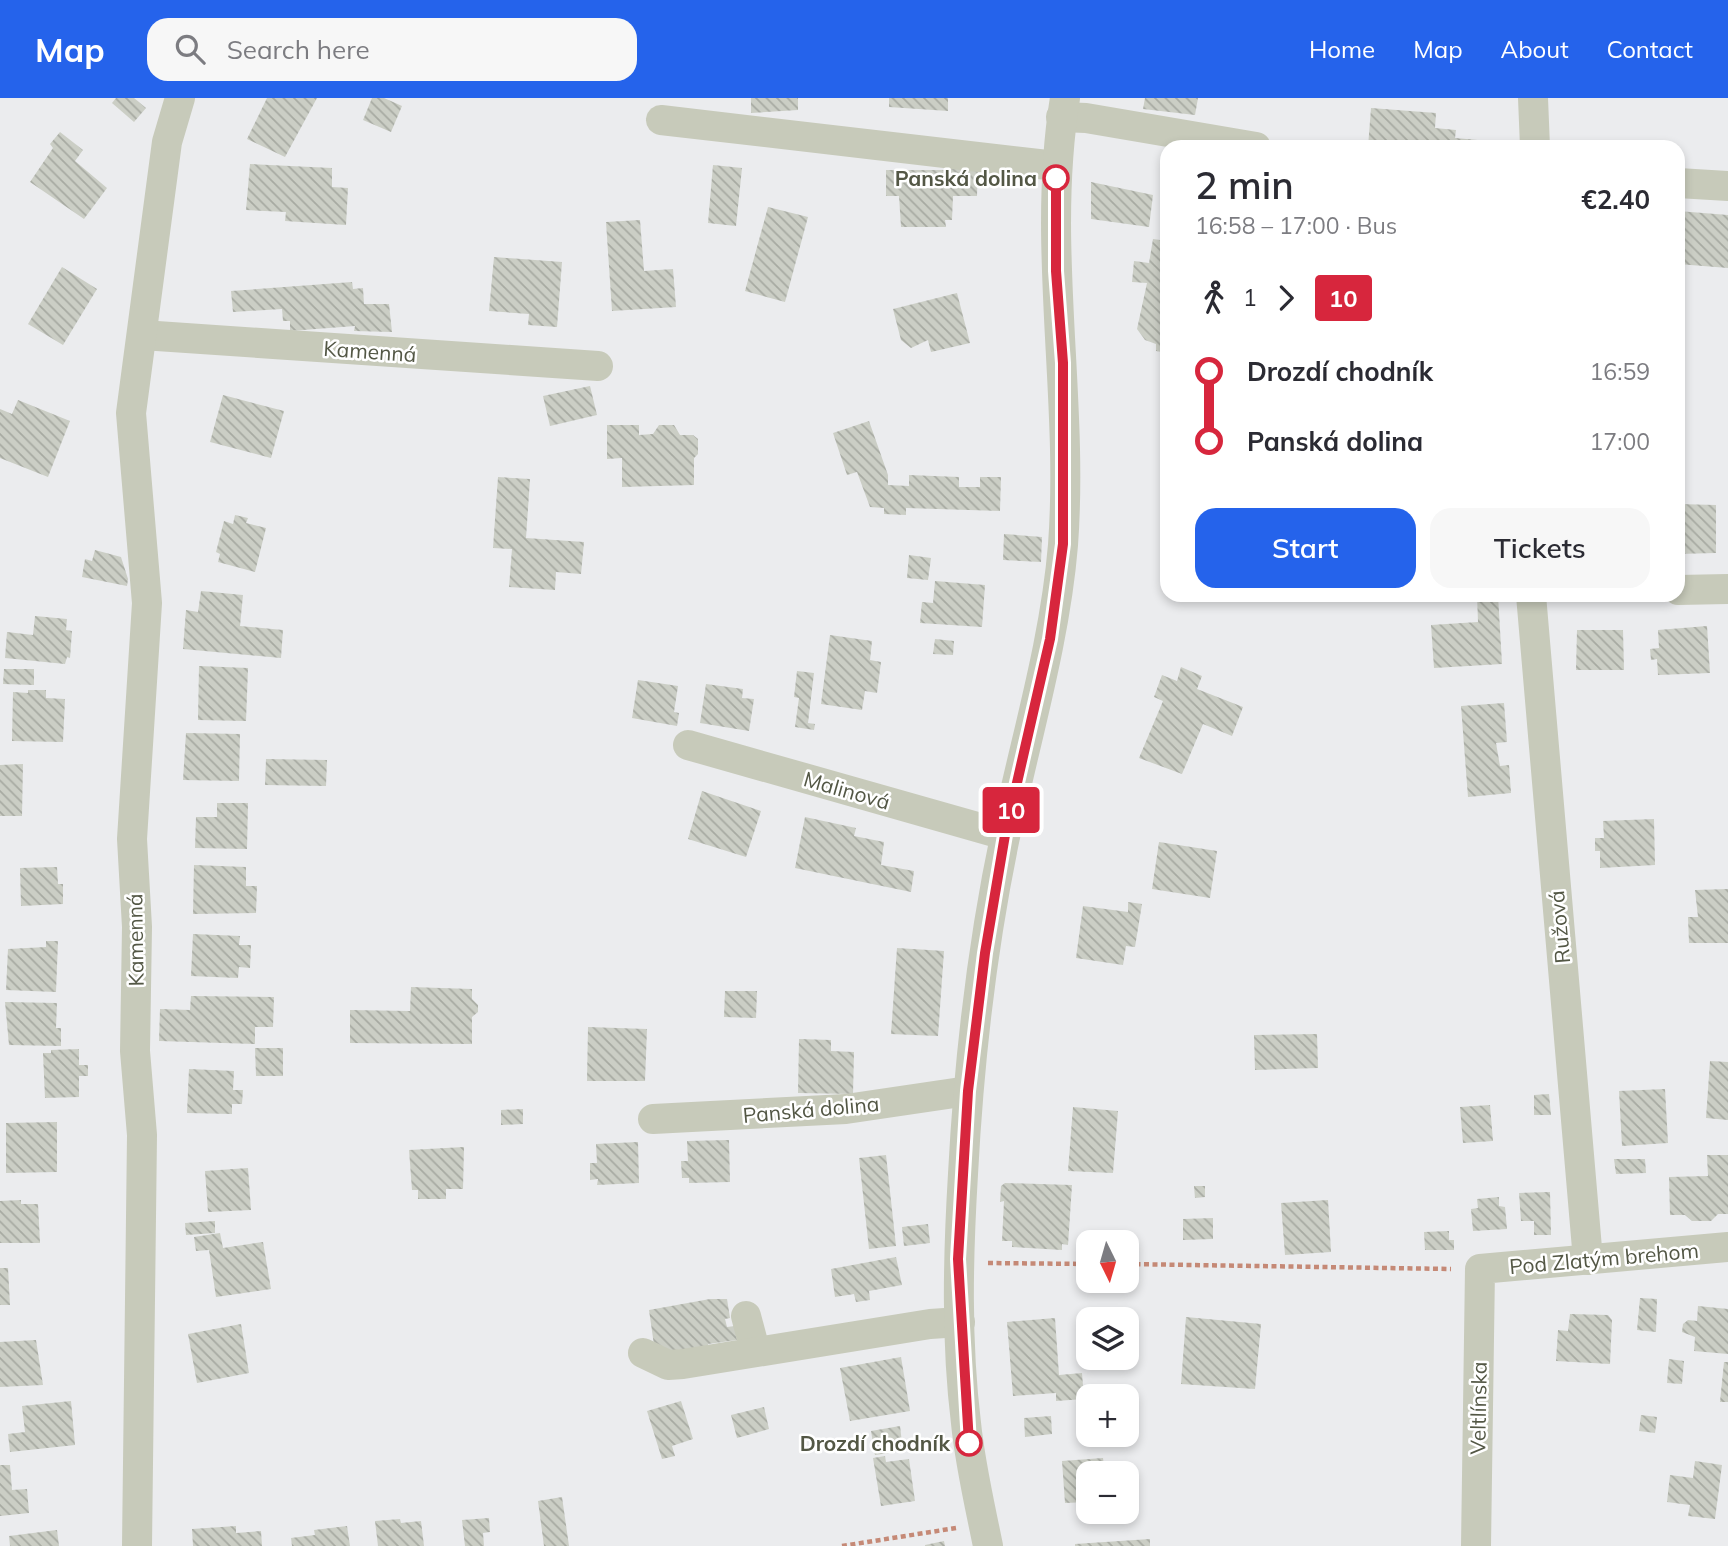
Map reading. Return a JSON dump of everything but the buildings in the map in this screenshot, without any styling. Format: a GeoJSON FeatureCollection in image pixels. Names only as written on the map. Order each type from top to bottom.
{"type":"FeatureCollection","features":[{"type":"Feature","properties":{"kind":"street","name":"Kamenná"},"geometry":{"type":"LineString","coordinates":[[136,1546],[142,1135],[135,1051],[137,927],[132,839],[147,603],[131,413],[167,142],[180,98]]}},
{"type":"Feature","properties":{"kind":"street"},"geometry":{"type":"LineString","coordinates":[[1533,98],[1535,140]]}},
{"type":"Feature","properties":{"kind":"street"},"geometry":{"type":"LineString","coordinates":[[986,1535],[965,1423],[958,1259],[968,1091],[985,953],[1005,835],[1050,639],[1063,544],[1063,363],[1056,271],[1056,166],[1063,107],[1086,118],[1215,140]]}},
{"type":"Feature","properties":{"kind":"street"},"geometry":{"type":"LineString","coordinates":[[661,120],[1056,166]]}},
{"type":"Feature","properties":{"kind":"street"},"geometry":{"type":"LineString","coordinates":[[1685,183],[1728,186]]}},
{"type":"Feature","properties":{"kind":"street","name":"Kamenná"},"geometry":{"type":"LineString","coordinates":[[142,335],[598,366]]}},
{"type":"Feature","properties":{"kind":"street"},"geometry":{"type":"LineString","coordinates":[[1685,590],[1728,589]]}},
{"type":"Feature","properties":{"kind":"street","name":"Ružová"},"geometry":{"type":"LineString","coordinates":[[1532,602],[1588,1260]]}},
{"type":"Feature","properties":{"kind":"street","name":"Malinová"},"geometry":{"type":"LineString","coordinates":[[688,745],[1005,835]]}},
{"type":"Feature","properties":{"kind":"street","name":"Panská dolina"},"geometry":{"type":"LineString","coordinates":[[653,1119],[846,1109],[968,1091]]}},
{"type":"Feature","properties":{"kind":"street","name":"Pod Zlatým brehom"},"geometry":{"type":"LineString","coordinates":[[1480,1269],[1728,1247]]}},
{"type":"Feature","properties":{"kind":"street","name":"Veltlínska"},"geometry":{"type":"LineString","coordinates":[[1476,1546],[1480,1269]]}},
{"type":"Feature","properties":{"kind":"street"},"geometry":{"type":"LineString","coordinates":[[746,1316],[755,1350]]}},
{"type":"Feature","properties":{"kind":"street"},"geometry":{"type":"LineString","coordinates":[[643,1353],[668,1365],[930,1324],[960,1322]]}},
{"type":"Feature","properties":{"kind":"path"},"geometry":{"type":"LineString","coordinates":[[958,1259],[1076,1264]]}},
{"type":"Feature","properties":{"kind":"path"},"geometry":{"type":"LineString","coordinates":[[1139,1264],[1480,1269]]}},
{"type":"Feature","properties":{"kind":"path"},"geometry":{"type":"LineString","coordinates":[[842,1546],[986,1535]]}},
{"type":"Feature","properties":{"kind":"bus line","name":"10"},"geometry":{"type":"LineString","coordinates":[[969,1443],[965,1423],[958,1259],[968,1091],[985,953],[1005,835],[1050,639],[1063,544],[1063,363],[1056,271],[1056,178]]}},
{"type":"Feature","properties":{"kind":"place","name":"Panská dolina"},"geometry":{"type":"Point","coordinates":[1056,178]}},
{"type":"Feature","properties":{"kind":"place","name":"Drozdí chodník"},"geometry":{"type":"Point","coordinates":[969,1443]}}]}
